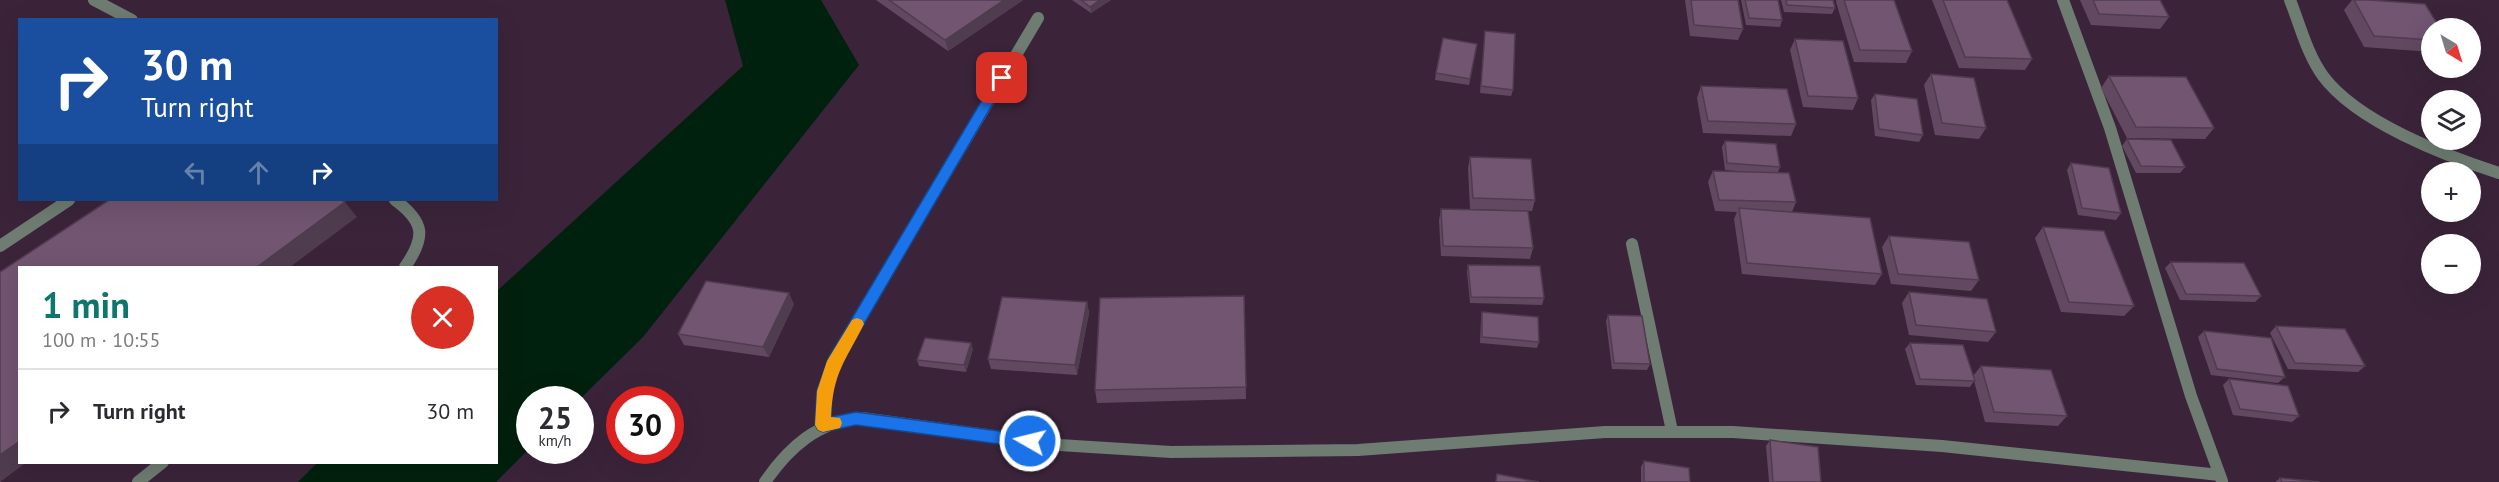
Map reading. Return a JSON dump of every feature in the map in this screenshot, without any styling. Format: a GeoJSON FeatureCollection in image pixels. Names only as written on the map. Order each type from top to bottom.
{"type":"FeatureCollection","features":[{"type":"Feature","properties":{"kind":"street"},"geometry":{"type":"LineString","coordinates":[[94,0],[128,18]]}},
{"type":"Feature","properties":{"kind":"street"},"geometry":{"type":"LineString","coordinates":[[765,482],[776,465],[800,441],[823,425],[856,418],[1030,441],[1131,450],[1278,452],[1396,449],[1586,434],[1671,431],[1758,433],[1934,446],[2222,479],[2191,396],[2110,128],[2063,0]]}},
{"type":"Feature","properties":{"kind":"street"},"geometry":{"type":"LineString","coordinates":[[2290,0],[2323,76],[2334,89],[2364,110],[2430,148],[2499,173]]}},
{"type":"Feature","properties":{"kind":"street"},"geometry":{"type":"LineString","coordinates":[[823,425],[825,391],[834,361],[1038,18]]}},
{"type":"Feature","properties":{"kind":"street"},"geometry":{"type":"LineString","coordinates":[[0,246],[68,201]]}},
{"type":"Feature","properties":{"kind":"street"},"geometry":{"type":"LineString","coordinates":[[396,201],[418,219],[422,233],[416,254],[406,266]]}},
{"type":"Feature","properties":{"kind":"street"},"geometry":{"type":"LineString","coordinates":[[1632,244],[1671,431]]}},
{"type":"Feature","properties":{"kind":"street"},"geometry":{"type":"LineString","coordinates":[[138,482],[160,464]]}},
{"type":"Feature","properties":{"kind":"shaded area"},"geometry":{"type":"Polygon","coordinates":[[[725,0],[821,0],[859,65],[643,337],[593,386],[516,386],[516,462],[496,482],[298,482],[316,464],[498,464],[498,290],[743,66],[725,0]]]}},
{"type":"Feature","properties":{"kind":"building"},"geometry":{"type":"Polygon","coordinates":[[[889,0],[1004,0],[945,40],[889,0]]]}},
{"type":"Feature","properties":{"kind":"building"},"geometry":{"type":"Polygon","coordinates":[[[1081,0],[1100,0],[1090,7],[1081,0]]]}},
{"type":"Feature","properties":{"kind":"building"},"geometry":{"type":"Polygon","coordinates":[[[1691,0],[1738,0],[1743,29],[1694,25],[1691,0]]]}},
{"type":"Feature","properties":{"kind":"building"},"geometry":{"type":"Polygon","coordinates":[[[1745,0],[1778,0],[1782,20],[1749,18],[1745,0]]]}},
{"type":"Feature","properties":{"kind":"building"},"geometry":{"type":"Polygon","coordinates":[[[1786,0],[1833,0],[1835,8],[1787,5],[1786,0]]]}},
{"type":"Feature","properties":{"kind":"building"},"geometry":{"type":"Polygon","coordinates":[[[1844,0],[1894,0],[1912,51],[1860,50],[1844,0]]]}},
{"type":"Feature","properties":{"kind":"building"},"geometry":{"type":"Polygon","coordinates":[[[1943,0],[2007,0],[2032,59],[1965,57],[1943,0]]]}},
{"type":"Feature","properties":{"kind":"building"},"geometry":{"type":"Polygon","coordinates":[[[2093,0],[2160,0],[2169,17],[2099,14],[2093,0]]]}},
{"type":"Feature","properties":{"kind":"building"},"geometry":{"type":"Polygon","coordinates":[[[2354,0],[2425,4],[2434,18],[2421,18],[2421,39],[2374,36],[2354,0]]]}},
{"type":"Feature","properties":{"kind":"building"},"geometry":{"type":"Polygon","coordinates":[[[1485,31],[1515,34],[1513,90],[1481,86],[1485,31]]]}},
{"type":"Feature","properties":{"kind":"building"},"geometry":{"type":"Polygon","coordinates":[[[1443,38],[1477,44],[1470,79],[1436,73],[1443,38]]]}},
{"type":"Feature","properties":{"kind":"building"},"geometry":{"type":"Polygon","coordinates":[[[1795,39],[1843,41],[1858,98],[1808,96],[1795,39]]]}},
{"type":"Feature","properties":{"kind":"building"},"geometry":{"type":"Polygon","coordinates":[[[1931,74],[1974,78],[1986,128],[1942,123],[1931,74]]]}},
{"type":"Feature","properties":{"kind":"building"},"geometry":{"type":"Polygon","coordinates":[[[2109,76],[2186,77],[2214,128],[2136,127],[2109,76]]]}},
{"type":"Feature","properties":{"kind":"building"},"geometry":{"type":"Polygon","coordinates":[[[1701,86],[1787,89],[1796,124],[1708,121],[1701,86]]]}},
{"type":"Feature","properties":{"kind":"building"},"geometry":{"type":"Polygon","coordinates":[[[1875,94],[1917,99],[1923,135],[1879,129],[1875,94]]]}},
{"type":"Feature","properties":{"kind":"building"},"geometry":{"type":"Polygon","coordinates":[[[2127,139],[2171,140],[2185,167],[2141,166],[2127,139]]]}},
{"type":"Feature","properties":{"kind":"building"},"geometry":{"type":"Polygon","coordinates":[[[1725,141],[1776,144],[1780,167],[1727,163],[1725,141]]]}},
{"type":"Feature","properties":{"kind":"building"},"geometry":{"type":"Polygon","coordinates":[[[1470,157],[1531,159],[1535,200],[1473,198],[1470,157]]]}},
{"type":"Feature","properties":{"kind":"building"},"geometry":{"type":"Polygon","coordinates":[[[2071,163],[2109,168],[2121,213],[2082,208],[2071,163]]]}},
{"type":"Feature","properties":{"kind":"building"},"geometry":{"type":"Polygon","coordinates":[[[1713,171],[1789,173],[1796,202],[1719,200],[1713,171]]]}},
{"type":"Feature","properties":{"kind":"building"},"geometry":{"type":"Polygon","coordinates":[[[107,201],[345,202],[258,266],[18,266],[18,442],[0,455],[0,272],[107,201]]]}},
{"type":"Feature","properties":{"kind":"building"},"geometry":{"type":"Polygon","coordinates":[[[1739,208],[1870,218],[1882,274],[1747,263],[1739,208]]]}},
{"type":"Feature","properties":{"kind":"building"},"geometry":{"type":"Polygon","coordinates":[[[1441,209],[1528,211],[1533,248],[1443,246],[1441,209]]]}},
{"type":"Feature","properties":{"kind":"building"},"geometry":{"type":"Polygon","coordinates":[[[2043,227],[2104,231],[2134,306],[2069,302],[2043,227]]]}},
{"type":"Feature","properties":{"kind":"building"},"geometry":{"type":"Polygon","coordinates":[[[1889,236],[1969,242],[1979,280],[1898,274],[1889,236]]]}},
{"type":"Feature","properties":{"kind":"building"},"geometry":{"type":"Polygon","coordinates":[[[2171,262],[2244,263],[2261,296],[2186,294],[2171,262]]]}},
{"type":"Feature","properties":{"kind":"building"},"geometry":{"type":"Polygon","coordinates":[[[1468,265],[1540,266],[1544,298],[1471,297],[1468,265]]]}},
{"type":"Feature","properties":{"kind":"building"},"geometry":{"type":"Polygon","coordinates":[[[706,281],[789,293],[763,347],[678,334],[706,281]]]}},
{"type":"Feature","properties":{"kind":"building"},"geometry":{"type":"Polygon","coordinates":[[[1909,292],[1987,299],[1996,332],[1916,325],[1909,292]]]}},
{"type":"Feature","properties":{"kind":"building"},"geometry":{"type":"Polygon","coordinates":[[[1244,296],[1246,387],[1095,390],[1100,298],[1244,296]]]}},
{"type":"Feature","properties":{"kind":"building"},"geometry":{"type":"Polygon","coordinates":[[[1002,297],[1087,302],[1075,365],[988,359],[1002,297]]]}},
{"type":"Feature","properties":{"kind":"building"},"geometry":{"type":"Polygon","coordinates":[[[1482,312],[1538,317],[1539,342],[1482,337],[1482,312]]]}},
{"type":"Feature","properties":{"kind":"building"},"geometry":{"type":"Polygon","coordinates":[[[1608,315],[1642,316],[1650,364],[1614,363],[1608,315]]]}},
{"type":"Feature","properties":{"kind":"building"},"geometry":{"type":"Polygon","coordinates":[[[2276,326],[2345,329],[2365,366],[2295,363],[2276,326]]]}},
{"type":"Feature","properties":{"kind":"building"},"geometry":{"type":"Polygon","coordinates":[[[2204,331],[2271,338],[2285,377],[2217,369],[2204,331]]]}},
{"type":"Feature","properties":{"kind":"building"},"geometry":{"type":"Polygon","coordinates":[[[925,338],[971,343],[964,365],[917,360],[925,338]]]}},
{"type":"Feature","properties":{"kind":"building"},"geometry":{"type":"Polygon","coordinates":[[[1910,343],[1963,345],[1975,381],[1920,379],[1910,343]]]}},
{"type":"Feature","properties":{"kind":"building"},"geometry":{"type":"Polygon","coordinates":[[[1981,366],[2051,370],[2067,416],[1994,412],[1981,366]]]}},
{"type":"Feature","properties":{"kind":"building"},"geometry":{"type":"Polygon","coordinates":[[[2229,379],[2288,386],[2299,416],[2240,409],[2229,379]]]}},
{"type":"Feature","properties":{"kind":"building"},"geometry":{"type":"Polygon","coordinates":[[[1770,440],[1818,447],[1821,482],[1773,482],[1770,440]]]}},
{"type":"Feature","properties":{"kind":"building"},"geometry":{"type":"Polygon","coordinates":[[[1644,461],[1689,468],[1690,482],[1644,482],[1644,461]]]}},
{"type":"Feature","properties":{"kind":"building"},"geometry":{"type":"Polygon","coordinates":[[[1497,474],[1539,482],[1496,482],[1497,474]]]}},
{"type":"Feature","properties":{"kind":"building"},"geometry":{"type":"Polygon","coordinates":[[[2280,478],[2320,482],[2282,482],[2280,478]]]}},
{"type":"Feature","properties":{"kind":"slow traffic"},"geometry":{"type":"LineString","coordinates":[[834,423],[823,425],[825,391],[834,361],[857,324]]}},
{"type":"Feature","properties":{"kind":"route"},"geometry":{"type":"LineString","coordinates":[[1002,78],[834,361],[825,391],[823,425],[856,418],[1030,441]]}}]}
